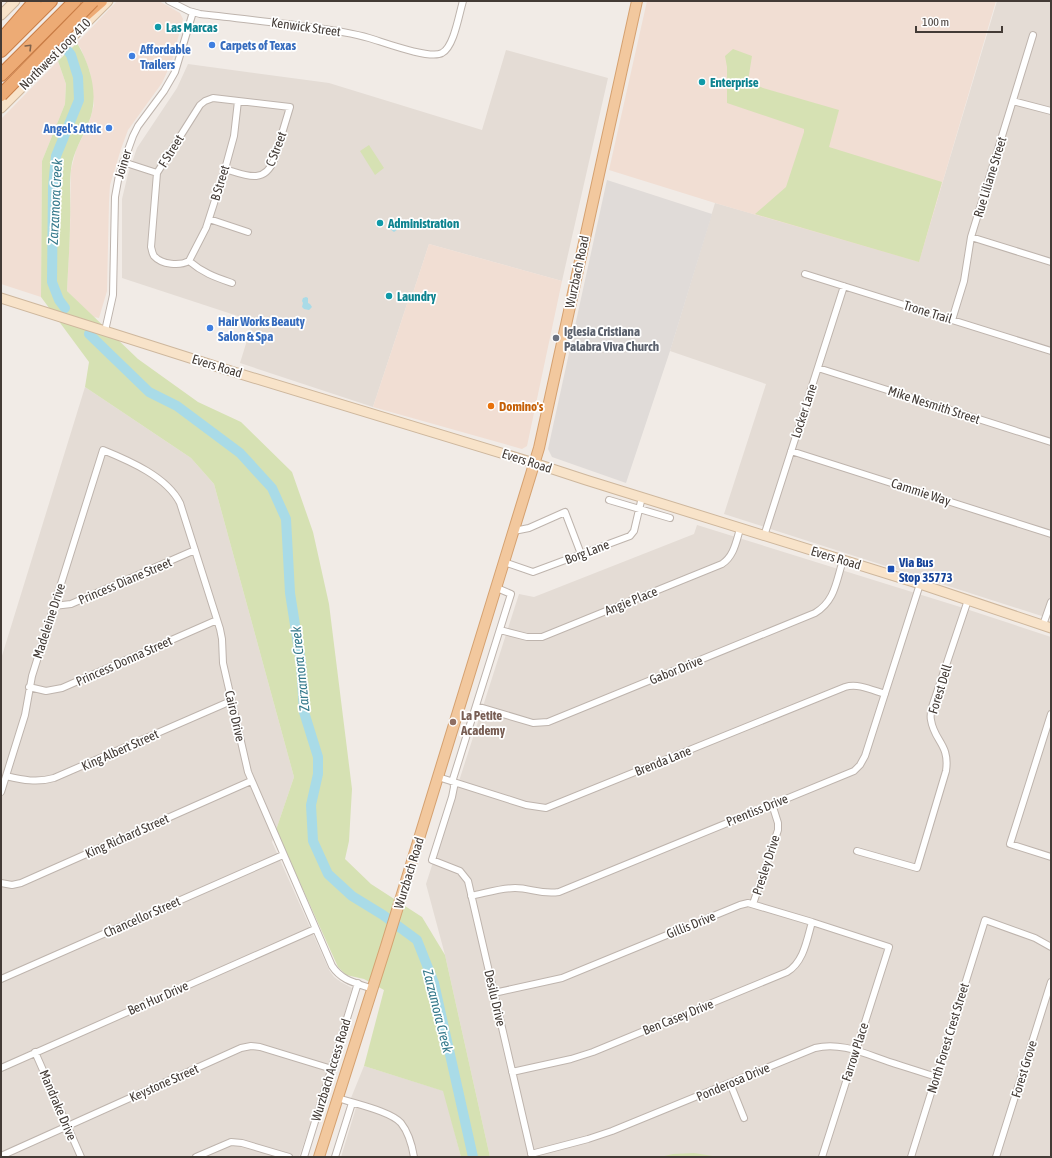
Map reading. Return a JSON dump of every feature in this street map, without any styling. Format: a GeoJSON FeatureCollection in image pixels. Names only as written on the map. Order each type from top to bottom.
{"type":"FeatureCollection","features":[{"type":"Feature","properties":{"kind":"highway"},"geometry":{"type":"LineString","coordinates":[[1,27],[26,1]]}},
{"type":"Feature","properties":{"kind":"highway"},"geometry":{"type":"LineString","coordinates":[[1,40],[35,1]]}},
{"type":"Feature","properties":{"kind":"highway"},"geometry":{"type":"LineString","coordinates":[[1,51],[51,1]]}},
{"type":"Feature","properties":{"kind":"highway"},"geometry":{"type":"LineString","coordinates":[[1,75],[75,1]]}},
{"type":"Feature","properties":{"kind":"highway"},"geometry":{"type":"LineString","coordinates":[[1,95],[93,1]]}},
{"type":"Feature","properties":{"kind":"highway"},"geometry":{"type":"LineString","coordinates":[[1,87],[101,1]]}},
{"type":"Feature","properties":{"kind":"main road"},"geometry":{"type":"LineString","coordinates":[[1,15],[15,1]]}},
{"type":"Feature","properties":{"kind":"main road","name":"Northwest Loop 410"},"geometry":{"type":"LineString","coordinates":[[1,108],[108,1]]}},
{"type":"Feature","properties":{"kind":"main road","name":"Wurzbach Road"},"geometry":{"type":"LineString","coordinates":[[320,1157],[497,588],[540,442],[637,1]]}},
{"type":"Feature","properties":{"kind":"main road","name":"Evers Road"},"geometry":{"type":"LineString","coordinates":[[1,298],[920,584],[1047,627]]}},
{"type":"Feature","properties":{"kind":"street","name":"Kenwick Street"},"geometry":{"type":"LineString","coordinates":[[168,1],[193,12],[336,30],[423,54],[434,55],[443,53],[451,43],[463,1]]}},
{"type":"Feature","properties":{"kind":"street","name":"Joiner"},"geometry":{"type":"LineString","coordinates":[[105,331],[113,295],[115,197],[123,162],[138,126],[170,82],[193,12]]}},
{"type":"Feature","properties":{"kind":"street","name":"Rue Liliane Street"},"geometry":{"type":"LineString","coordinates":[[952,320],[964,281],[971,237],[1033,35]]}},
{"type":"Feature","properties":{"kind":"street","name":"F Street"},"geometry":{"type":"LineString","coordinates":[[189,261],[176,265],[161,261],[153,254],[151,247],[158,173],[200,104],[213,98],[290,107]]}},
{"type":"Feature","properties":{"kind":"street","name":"B Street"},"geometry":{"type":"LineString","coordinates":[[189,261],[202,238],[225,169],[234,136],[238,101]]}},
{"type":"Feature","properties":{"kind":"street"},"geometry":{"type":"LineString","coordinates":[[1013,101],[1051,111]]}},
{"type":"Feature","properties":{"kind":"street","name":"C Street"},"geometry":{"type":"LineString","coordinates":[[225,169],[253,177],[263,175],[267,172],[271,168],[274,160],[290,107]]}},
{"type":"Feature","properties":{"kind":"street"},"geometry":{"type":"LineString","coordinates":[[123,162],[158,173]]}},
{"type":"Feature","properties":{"kind":"street"},"geometry":{"type":"LineString","coordinates":[[209,219],[248,232]]}},
{"type":"Feature","properties":{"kind":"street"},"geometry":{"type":"LineString","coordinates":[[971,237],[1051,262]]}},
{"type":"Feature","properties":{"kind":"street"},"geometry":{"type":"LineString","coordinates":[[189,261],[200,271],[232,283]]}},
{"type":"Feature","properties":{"kind":"street","name":"Trone Trail"},"geometry":{"type":"LineString","coordinates":[[805,274],[1051,351]]}},
{"type":"Feature","properties":{"kind":"street","name":"Locker Lane"},"geometry":{"type":"LineString","coordinates":[[764,536],[844,286]]}},
{"type":"Feature","properties":{"kind":"street","name":"Mike Nesmith Street"},"geometry":{"type":"LineString","coordinates":[[818,368],[1051,442]]}},
{"type":"Feature","properties":{"kind":"street","name":"Cairo Drive"},"geometry":{"type":"LineString","coordinates":[[103,450],[123,458],[162,480],[171,488],[180,503],[196,550],[222,639],[223,658],[231,701],[251,781],[332,966],[342,977],[373,989]]}},
{"type":"Feature","properties":{"kind":"street","name":"Madeleine Drive"},"geometry":{"type":"LineString","coordinates":[[1,792],[25,715],[29,687],[103,450]]}},
{"type":"Feature","properties":{"kind":"street","name":"Cammie Way"},"geometry":{"type":"LineString","coordinates":[[791,451],[1051,534]]}},
{"type":"Feature","properties":{"kind":"street","name":"Borg Lane"},"geometry":{"type":"LineString","coordinates":[[504,562],[533,572],[630,536],[634,531],[642,497]]}},
{"type":"Feature","properties":{"kind":"street"},"geometry":{"type":"LineString","coordinates":[[608,500],[670,518]]}},
{"type":"Feature","properties":{"kind":"street"},"geometry":{"type":"LineString","coordinates":[[514,531],[529,528],[565,512],[581,554]]}},
{"type":"Feature","properties":{"kind":"street","name":"Angie Place"},"geometry":{"type":"LineString","coordinates":[[500,630],[527,637],[542,636],[722,564],[727,561],[732,552],[740,529]]}},
{"type":"Feature","properties":{"kind":"street","name":"Princess Diane Street"},"geometry":{"type":"LineString","coordinates":[[54,606],[71,604],[196,550]]}},
{"type":"Feature","properties":{"kind":"street","name":"Gabor Drive"},"geometry":{"type":"LineString","coordinates":[[476,706],[533,723],[548,722],[815,613],[824,607],[829,601],[843,560]]}},
{"type":"Feature","properties":{"kind":"street","name":"Prentiss Drive"},"geometry":{"type":"LineString","coordinates":[[471,896],[513,888],[540,893],[559,892],[854,770],[860,765],[865,756],[920,584]]}},
{"type":"Feature","properties":{"kind":"street","name":"Wurzbach Road"},"geometry":{"type":"LineString","coordinates":[[432,860],[452,797],[454,787],[453,782],[511,594],[497,588]]}},
{"type":"Feature","properties":{"kind":"street","name":"Forest Dell"},"geometry":{"type":"LineString","coordinates":[[857,851],[917,868],[948,762],[944,748],[933,728],[930,718],[932,707],[968,600]]}},
{"type":"Feature","properties":{"kind":"street"},"geometry":{"type":"LineString","coordinates":[[1047,627],[1051,602]]}},
{"type":"Feature","properties":{"kind":"street","name":"Princess Donna Street"},"geometry":{"type":"LineString","coordinates":[[29,687],[46,691],[62,688],[217,620]]}},
{"type":"Feature","properties":{"kind":"street","name":"Brenda Lane"},"geometry":{"type":"LineString","coordinates":[[438,777],[526,806],[546,808],[845,687],[857,685],[885,694]]}},
{"type":"Feature","properties":{"kind":"street","name":"King Albert Street"},"geometry":{"type":"LineString","coordinates":[[6,776],[30,781],[42,781],[54,778],[231,701]]}},
{"type":"Feature","properties":{"kind":"street"},"geometry":{"type":"LineString","coordinates":[[1051,714],[1010,844],[1051,857]]}},
{"type":"Feature","properties":{"kind":"street","name":"King Richard Street"},"geometry":{"type":"LineString","coordinates":[[1,884],[12,885],[21,883],[251,781]]}},
{"type":"Feature","properties":{"kind":"street","name":"Presley Drive"},"geometry":{"type":"LineString","coordinates":[[753,904],[778,830],[778,823],[772,804]]}},
{"type":"Feature","properties":{"kind":"street","name":"Chancellor Street"},"geometry":{"type":"LineString","coordinates":[[1,979],[283,855]]}},
{"type":"Feature","properties":{"kind":"street","name":"Desilu Drive"},"geometry":{"type":"LineString","coordinates":[[432,860],[460,871],[468,881],[532,1155]]}},
{"type":"Feature","properties":{"kind":"street","name":"Gillis Drive"},"geometry":{"type":"LineString","coordinates":[[494,994],[562,978],[748,903],[889,947]]}},
{"type":"Feature","properties":{"kind":"street","name":"North Forest Crest Street"},"geometry":{"type":"LineString","coordinates":[[911,1157],[985,920],[1035,938],[1051,947]]}},
{"type":"Feature","properties":{"kind":"street","name":"Ben Casey Drive"},"geometry":{"type":"LineString","coordinates":[[512,1072],[571,1059],[592,1052],[787,972],[797,964],[812,922]]}},
{"type":"Feature","properties":{"kind":"street","name":"Ben Hur Drive"},"geometry":{"type":"LineString","coordinates":[[1,1068],[315,929]]}},
{"type":"Feature","properties":{"kind":"street","name":"Farrow Place"},"geometry":{"type":"LineString","coordinates":[[822,1157],[889,947]]}},
{"type":"Feature","properties":{"kind":"street","name":"Forest Grove"},"geometry":{"type":"LineString","coordinates":[[996,1157],[1051,982]]}},
{"type":"Feature","properties":{"kind":"street","name":"Wurzbach Access Road"},"geometry":{"type":"LineString","coordinates":[[304,1157],[358,983]]}},
{"type":"Feature","properties":{"kind":"street","name":"Keystone Street"},"geometry":{"type":"LineString","coordinates":[[1,1156],[241,1048],[251,1046],[260,1047],[332,1069]]}},
{"type":"Feature","properties":{"kind":"street","name":"Ponderosa Drive"},"geometry":{"type":"LineString","coordinates":[[532,1155],[612,1131],[822,1046],[838,1046],[856,1050],[936,1077]]}},
{"type":"Feature","properties":{"kind":"street","name":"Mandrake Drive"},"geometry":{"type":"LineString","coordinates":[[35,1052],[81,1157]]}},
{"type":"Feature","properties":{"kind":"street"},"geometry":{"type":"LineString","coordinates":[[730,1083],[744,1118]]}},
{"type":"Feature","properties":{"kind":"street"},"geometry":{"type":"LineString","coordinates":[[338,1098],[391,1115],[400,1122],[408,1135],[414,1157]]}},
{"type":"Feature","properties":{"kind":"street"},"geometry":{"type":"LineString","coordinates":[[335,1157],[352,1103]]}},
{"type":"Feature","properties":{"kind":"street"},"geometry":{"type":"LineString","coordinates":[[196,1157],[231,1142],[242,1143],[289,1157]]}},
{"type":"Feature","properties":{"kind":"shaded area"},"geometry":{"type":"Polygon","coordinates":[[[117,1],[159,1],[180,13],[183,19],[172,61],[162,83],[128,130],[110,185],[107,291],[99,318],[93,317],[67,291],[71,170],[76,150],[89,123],[94,105],[90,72],[77,43],[117,1]]]}},
{"type":"Feature","properties":{"kind":"shaded area"},"geometry":{"type":"Polygon","coordinates":[[[647,1],[996,1],[919,262],[715,203],[609,170],[647,1]]]}},
{"type":"Feature","properties":{"kind":"shaded area"},"geometry":{"type":"Polygon","coordinates":[[[997,1],[1051,1],[1051,619],[724,514],[766,384],[670,351],[715,203],[919,261],[997,1]]]}},
{"type":"Feature","properties":{"kind":"shaded area"},"geometry":{"type":"Polygon","coordinates":[[[506,50],[608,78],[562,281],[429,244],[411,299],[407,304],[373,407],[240,363],[253,321],[122,278],[122,199],[128,174],[137,148],[177,88],[188,64],[329,83],[482,130],[506,50]]]}},
{"type":"Feature","properties":{"kind":"shaded area"},"geometry":{"type":"Polygon","coordinates":[[[58,61],[66,84],[65,104],[42,161],[41,297],[1,284],[1,119],[58,61]]]}},
{"type":"Feature","properties":{"kind":"shaded area"},"geometry":{"type":"Polygon","coordinates":[[[607,180],[712,214],[670,351],[626,483],[552,457],[548,449],[607,180]]]}},
{"type":"Feature","properties":{"kind":"shaded area"},"geometry":{"type":"Polygon","coordinates":[[[429,244],[562,281],[527,446],[522,449],[373,407],[407,304],[411,299],[429,244]]]}},
{"type":"Feature","properties":{"kind":"shaded area"},"geometry":{"type":"Polygon","coordinates":[[[85,387],[191,458],[214,484],[294,777],[272,842],[329,970],[334,977],[352,988],[324,1085],[299,1157],[1,1157],[1,659],[85,387]]]}},
{"type":"Feature","properties":{"kind":"shaded area"},"geometry":{"type":"Polygon","coordinates":[[[697,525],[957,606],[1051,637],[1051,1157],[490,1157],[445,955],[426,884],[519,594],[534,597],[694,534],[697,525]]]}},
{"type":"Feature","properties":{"kind":"shaded area"},"geometry":{"type":"Polygon","coordinates":[[[364,1066],[444,1091],[461,1157],[341,1157],[358,1101],[351,1098],[364,1066]]]}},
{"type":"Feature","properties":{"kind":"green space"},"geometry":{"type":"Polygon","coordinates":[[[77,43],[90,72],[93,104],[92,114],[76,151],[71,169],[70,238],[67,291],[138,359],[198,402],[241,422],[292,472],[313,532],[329,604],[352,789],[349,841],[345,859],[371,884],[422,917],[445,955],[490,1157],[461,1157],[443,1091],[364,1066],[384,990],[364,979],[346,975],[338,967],[276,830],[294,777],[214,484],[191,458],[85,387],[89,362],[41,297],[42,161],[65,104],[66,84],[58,61],[77,43]]]}},
{"type":"Feature","properties":{"kind":"green space"},"geometry":{"type":"Polygon","coordinates":[[[733,49],[752,56],[748,81],[763,88],[839,110],[829,147],[942,182],[919,262],[755,214],[786,187],[804,129],[727,103],[727,67],[725,56],[733,49]]]}},
{"type":"Feature","properties":{"kind":"green space"},"geometry":{"type":"Polygon","coordinates":[[[369,145],[384,168],[375,175],[360,151],[369,145]]]}},
{"type":"Feature","properties":{"kind":"green space"},"geometry":{"type":"Polygon","coordinates":[[[694,1153],[719,1157],[660,1157],[673,1154],[694,1153]]]}},
{"type":"Feature","properties":{"kind":"water"},"geometry":{"type":"Polygon","coordinates":[[[396,219],[402,226],[394,232],[390,229],[393,220],[396,219]]]}},
{"type":"Feature","properties":{"kind":"water"},"geometry":{"type":"Polygon","coordinates":[[[303,298],[308,298],[308,303],[312,307],[309,310],[302,307],[303,298]]]}},
{"type":"Feature","properties":{"kind":"waterway","name":"Zarzamora Creek"},"geometry":{"type":"LineString","coordinates":[[65,308],[59,300],[52,282],[53,187],[56,156],[79,100],[78,77],[71,55],[68,51]]}},
{"type":"Feature","properties":{"kind":"waterway","name":"Zarzamora Creek"},"geometry":{"type":"LineString","coordinates":[[89,334],[149,392],[177,406],[240,453],[272,488],[286,519],[290,593],[301,663],[304,712],[318,757],[318,774],[311,805],[313,841],[328,874],[352,896],[383,915],[417,940],[434,983],[473,1157]]}},
{"type":"Feature","properties":{"kind":"place","name":"Las Marcas"},"geometry":{"type":"Point","coordinates":[158,27]}},
{"type":"Feature","properties":{"kind":"place","name":"Carpets of Texas"},"geometry":{"type":"Point","coordinates":[212,45]}},
{"type":"Feature","properties":{"kind":"place","name":"Affordable Trailers"},"geometry":{"type":"Point","coordinates":[132,56]}},
{"type":"Feature","properties":{"kind":"place","name":"Enterprise"},"geometry":{"type":"Point","coordinates":[702,82]}},
{"type":"Feature","properties":{"kind":"place","name":"Angel's Attic"},"geometry":{"type":"Point","coordinates":[109,128]}},
{"type":"Feature","properties":{"kind":"place","name":"Administration"},"geometry":{"type":"Point","coordinates":[380,223]}},
{"type":"Feature","properties":{"kind":"place","name":"Laundry"},"geometry":{"type":"Point","coordinates":[389,296]}},
{"type":"Feature","properties":{"kind":"place","name":"Hair Works Beauty Salon & Spa"},"geometry":{"type":"Point","coordinates":[210,328]}},
{"type":"Feature","properties":{"kind":"place","name":"Iglesia Cristiana Palabra Viva Church"},"geometry":{"type":"Point","coordinates":[556,338]}},
{"type":"Feature","properties":{"kind":"place","name":"Domino's"},"geometry":{"type":"Point","coordinates":[491,406]}},
{"type":"Feature","properties":{"kind":"place","name":"Via Bus Stop 35773"},"geometry":{"type":"Point","coordinates":[891,569]}},
{"type":"Feature","properties":{"kind":"place","name":"La Petite Academy"},"geometry":{"type":"Point","coordinates":[453,722]}}]}
